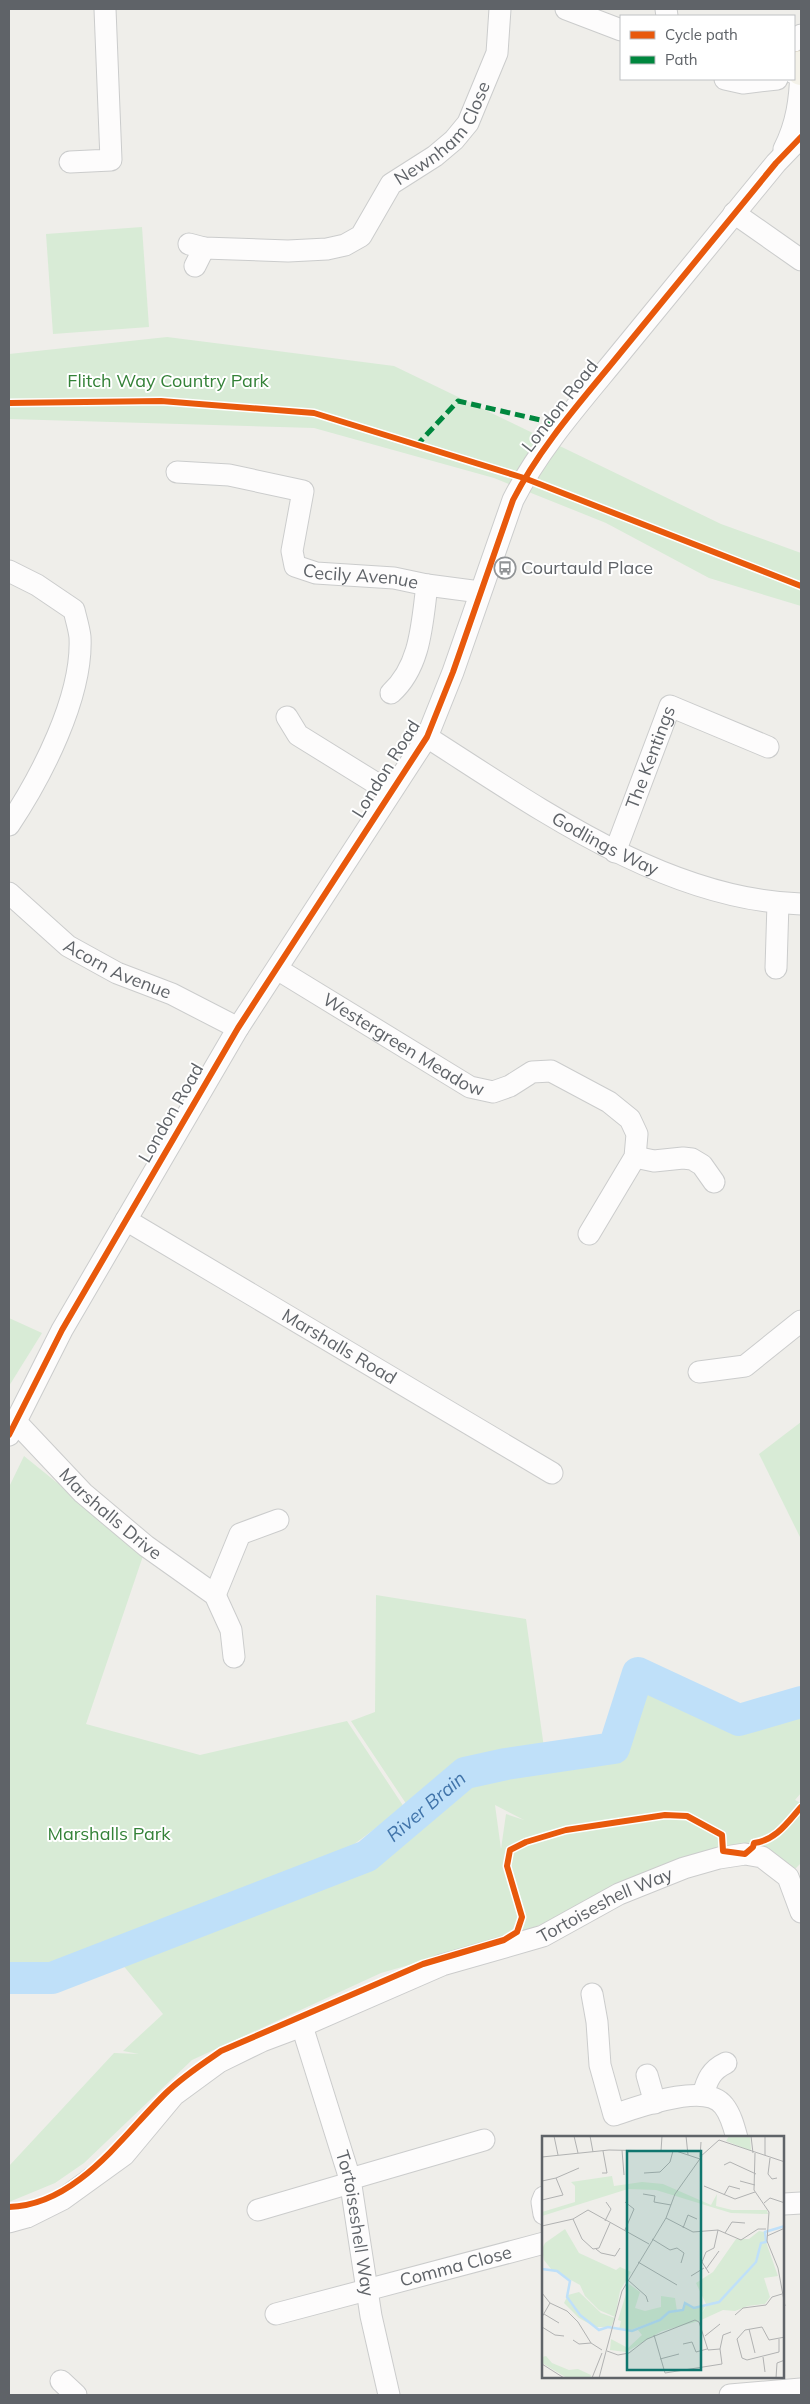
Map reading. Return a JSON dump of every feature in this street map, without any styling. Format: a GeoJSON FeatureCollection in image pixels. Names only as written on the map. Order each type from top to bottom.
{"type":"FeatureCollection","features":[{"type":"Feature","properties":{"kind":"main road"},"geometry":{"type":"LineString","coordinates":[[801,65],[801,71]]}},
{"type":"Feature","properties":{"kind":"street"},"geometry":{"type":"LineString","coordinates":[[70,162],[111,160],[105,9]]}},
{"type":"Feature","properties":{"kind":"street","name":"Newnham Close"},"geometry":{"type":"LineString","coordinates":[[196,252],[327,249],[345,245],[361,236],[391,184],[435,156],[454,140],[468,123],[497,53],[500,9]]}},
{"type":"Feature","properties":{"kind":"street"},"geometry":{"type":"LineString","coordinates":[[566,9],[620,30]]}},
{"type":"Feature","properties":{"kind":"street","name":"London Road"},"geometry":{"type":"LineString","coordinates":[[776,163],[791,136],[797,114],[800,98],[801,71]]}},
{"type":"Feature","properties":{"kind":"street"},"geometry":{"type":"LineString","coordinates":[[730,80],[743,83],[768,80]]}},
{"type":"Feature","properties":{"kind":"street","name":"London Road"},"geometry":{"type":"LineString","coordinates":[[13,1429],[62,1330],[238,1028],[427,737],[454,672],[513,500],[524,478],[556,434],[734,213],[776,163],[801,137]]}},
{"type":"Feature","properties":{"kind":"street"},"geometry":{"type":"LineString","coordinates":[[734,213],[801,260]]}},
{"type":"Feature","properties":{"kind":"street","name":"Cecily Avenue"},"geometry":{"type":"LineString","coordinates":[[177,472],[228,476],[303,491],[292,551],[295,566],[316,573],[394,578],[426,585],[480,592]]}},
{"type":"Feature","properties":{"kind":"street"},"geometry":{"type":"LineString","coordinates":[[9,571],[37,585],[74,610],[80,636],[76,671],[67,713],[47,760],[9,825]]}},
{"type":"Feature","properties":{"kind":"street"},"geometry":{"type":"LineString","coordinates":[[391,693],[402,684],[410,670],[419,641],[426,585]]}},
{"type":"Feature","properties":{"kind":"street","name":"The Kentings"},"geometry":{"type":"LineString","coordinates":[[615,852],[670,706],[768,747]]}},
{"type":"Feature","properties":{"kind":"street"},"geometry":{"type":"LineString","coordinates":[[287,717],[298,735],[390,792]]}},
{"type":"Feature","properties":{"kind":"street","name":"Godlings Way"},"geometry":{"type":"LineString","coordinates":[[427,737],[544,812],[615,852],[667,873],[729,893],[778,903],[801,904]]}},
{"type":"Feature","properties":{"kind":"street","name":"Acorn Avenue"},"geometry":{"type":"LineString","coordinates":[[9,892],[68,946],[117,973],[172,994],[238,1028]]}},
{"type":"Feature","properties":{"kind":"street"},"geometry":{"type":"LineString","coordinates":[[776,968],[778,903]]}},
{"type":"Feature","properties":{"kind":"street","name":"Westergreen Meadow"},"geometry":{"type":"LineString","coordinates":[[276,969],[470,1088],[493,1092],[510,1086],[532,1072],[551,1071],[601,1097],[630,1119],[637,1134],[635,1157],[589,1234]]}},
{"type":"Feature","properties":{"kind":"street"},"geometry":{"type":"LineString","coordinates":[[635,1157],[654,1161],[692,1159],[702,1165],[714,1182]]}},
{"type":"Feature","properties":{"kind":"street","name":"Marshalls Road"},"geometry":{"type":"LineString","coordinates":[[126,1220],[552,1473]]}},
{"type":"Feature","properties":{"kind":"street"},"geometry":{"type":"LineString","coordinates":[[700,1372],[745,1366],[801,1320]]}},
{"type":"Feature","properties":{"kind":"street","name":"Marshalls Drive"},"geometry":{"type":"LineString","coordinates":[[13,1429],[83,1493],[146,1546],[215,1595]]}},
{"type":"Feature","properties":{"kind":"street"},"geometry":{"type":"LineString","coordinates":[[234,1656],[230,1630],[215,1595],[240,1534],[278,1520]]}},
{"type":"Feature","properties":{"kind":"street","name":"Tortoiseshell Way"},"geometry":{"type":"LineString","coordinates":[[9,2222],[27,2217],[63,2199],[124,2155],[174,2095],[219,2062],[262,2041],[302,2026],[442,1965],[543,1936],[619,1894],[684,1868],[718,1858],[745,1854],[762,1857],[788,1877],[801,1912]]}},
{"type":"Feature","properties":{"kind":"street"},"geometry":{"type":"LineString","coordinates":[[592,1994],[598,2022],[600,2065],[614,2115],[655,2103],[687,2096],[703,2095],[715,2098],[724,2105],[736,2136]]}},
{"type":"Feature","properties":{"kind":"street","name":"Tortoiseshell Way"},"geometry":{"type":"LineString","coordinates":[[302,2026],[350,2181],[383,2394]]}},
{"type":"Feature","properties":{"kind":"street"},"geometry":{"type":"LineString","coordinates":[[703,2095],[708,2078],[719,2066],[726,2062]]}},
{"type":"Feature","properties":{"kind":"street"},"geometry":{"type":"LineString","coordinates":[[647,2075],[655,2103]]}},
{"type":"Feature","properties":{"kind":"street"},"geometry":{"type":"LineString","coordinates":[[258,2210],[484,2140]]}},
{"type":"Feature","properties":{"kind":"street"},"geometry":{"type":"LineString","coordinates":[[785,2204],[801,2204]]}},
{"type":"Feature","properties":{"kind":"street","name":"Comma Close"},"geometry":{"type":"LineString","coordinates":[[276,2314],[542,2243]]}},
{"type":"Feature","properties":{"kind":"street"},"geometry":{"type":"LineString","coordinates":[[730,2395],[801,2388]]}},
{"type":"Feature","properties":{"kind":"green space"},"geometry":{"type":"Polygon","coordinates":[[[142,227],[149,327],[53,334],[46,234],[142,227]]]}},
{"type":"Feature","properties":{"kind":"green space","name":"Flitch Way Country Park"},"geometry":{"type":"Polygon","coordinates":[[[167,337],[394,366],[721,524],[801,553],[801,606],[709,578],[606,523],[494,478],[314,428],[9,419],[9,354],[167,337]]]}},
{"type":"Feature","properties":{"kind":"green space"},"geometry":{"type":"Polygon","coordinates":[[[9,1318],[42,1333],[9,1386],[9,1318]]]}},
{"type":"Feature","properties":{"kind":"green space"},"geometry":{"type":"Polygon","coordinates":[[[801,1422],[801,1539],[759,1454],[801,1422]]]}},
{"type":"Feature","properties":{"kind":"green space","name":"Marshalls Park"},"geometry":{"type":"Polygon","coordinates":[[[24,1456],[144,1553],[86,1724],[200,1755],[347,1721],[404,1807],[349,1848],[50,1965],[9,1965],[9,1487],[24,1456]]]}},
{"type":"Feature","properties":{"kind":"green space"},"geometry":{"type":"Polygon","coordinates":[[[376,1595],[526,1619],[546,1762],[618,1750],[641,1681],[740,1725],[801,1708],[801,1793],[795,1800],[801,1803],[801,1863],[795,1869],[762,1851],[614,1891],[524,1932],[381,1973],[192,2060],[84,2163],[55,2183],[9,2202],[9,2166],[114,2053],[139,2054],[123,2051],[163,2014],[122,1964],[372,1861],[421,1820],[407,1805],[351,1721],[375,1712],[376,1595]],[[495,1805],[501,1849],[506,1814],[524,1820],[495,1805]]]}},
{"type":"Feature","properties":{"kind":"waterway","name":"River Brain"},"geometry":{"type":"LineString","coordinates":[[9,1978],[52,1978],[367,1856],[465,1773],[506,1764],[614,1748],[638,1673],[739,1720],[801,1702]]}},
{"type":"Feature","properties":{"kind":"marked path"},"geometry":{"type":"LineString","coordinates":[[416,446],[458,401],[562,425]]}},
{"type":"Feature","properties":{"kind":"cycle path"},"geometry":{"type":"LineString","coordinates":[[9,1435],[62,1330],[238,1028],[427,737],[453,672],[513,500],[536,460],[578,404],[776,163],[801,137]]}},
{"type":"Feature","properties":{"kind":"cycle path"},"geometry":{"type":"LineString","coordinates":[[9,403],[161,401],[314,413],[524,478],[801,586]]}},
{"type":"Feature","properties":{"kind":"cycle path"},"geometry":{"type":"LineString","coordinates":[[9,2207],[33,2203],[56,2194],[77,2181],[115,2147],[172,2087],[221,2051],[423,1964],[504,1940],[517,1932],[522,1917],[507,1866],[510,1850],[526,1842],[566,1830],[665,1815],[687,1816],[722,1835],[723,1851],[745,1854],[753,1847],[754,1843],[775,1835],[801,1807]]}},
{"type":"Feature","properties":{"kind":"place","name":"Courtauld Place"},"geometry":{"type":"Point","coordinates":[505,568]}}]}
